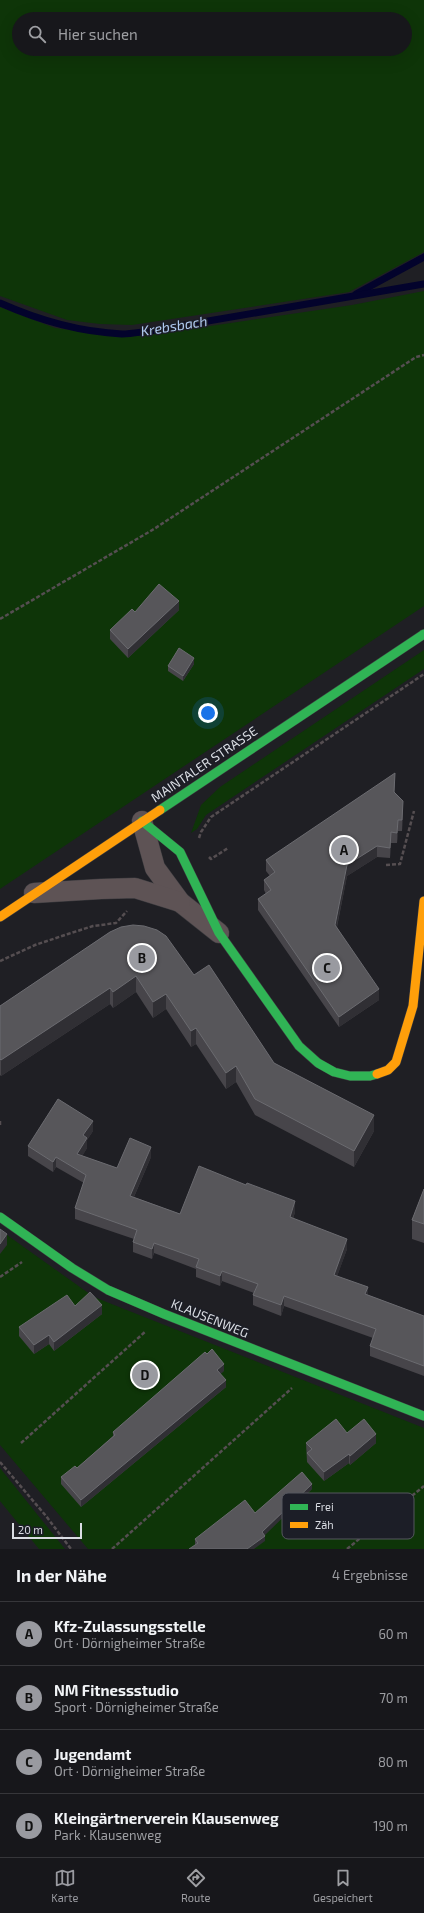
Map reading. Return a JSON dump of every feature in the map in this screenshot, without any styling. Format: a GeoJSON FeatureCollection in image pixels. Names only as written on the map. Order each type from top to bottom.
{"type":"FeatureCollection","features":[{"type":"Feature","properties":{"kind":"street","name":"MAINTALER STRASSE"},"geometry":{"type":"LineString","coordinates":[[0,917],[424,634]]}},
{"type":"Feature","properties":{"kind":"street"},"geometry":{"type":"LineString","coordinates":[[142,821],[180,852],[219,933],[298,1046],[308,1056],[334,1072],[350,1076],[370,1076],[388,1070],[396,1062],[402,1050],[413,1006],[424,901]]}},
{"type":"Feature","properties":{"kind":"street"},"geometry":{"type":"LineString","coordinates":[[142,821],[155,868],[180,902],[219,933]]}},
{"type":"Feature","properties":{"kind":"street"},"geometry":{"type":"LineString","coordinates":[[34,893],[136,888],[180,902]]}},
{"type":"Feature","properties":{"kind":"street","name":"KLAUSENWEG"},"geometry":{"type":"LineString","coordinates":[[0,1217],[87,1278],[108,1290],[164,1314],[424,1416]]}},
{"type":"Feature","properties":{"kind":"path"},"geometry":{"type":"LineString","coordinates":[[0,620],[154,529],[416,357],[424,355]]}},
{"type":"Feature","properties":{"kind":"path"},"geometry":{"type":"LineString","coordinates":[[180,852],[198,840],[201,832],[212,817],[424,674]]}},
{"type":"Feature","properties":{"kind":"path"},"geometry":{"type":"LineString","coordinates":[[386,866],[400,864],[414,811]]}},
{"type":"Feature","properties":{"kind":"path"},"geometry":{"type":"LineString","coordinates":[[206,853],[210,859],[228,848]]}},
{"type":"Feature","properties":{"kind":"path"},"geometry":{"type":"LineString","coordinates":[[0,961],[35,945],[74,932],[93,926],[116,923],[125,914],[132,903],[136,888]]}},
{"type":"Feature","properties":{"kind":"path"},"geometry":{"type":"LineString","coordinates":[[21,1443],[164,1314]]}},
{"type":"Feature","properties":{"kind":"path"},"geometry":{"type":"LineString","coordinates":[[112,1549],[310,1372]]}},
{"type":"Feature","properties":{"kind":"path"},"geometry":{"type":"LineString","coordinates":[[0,1462],[46,1516],[71,1549]]}},
{"type":"Feature","properties":{"kind":"path"},"geometry":{"type":"LineString","coordinates":[[414,1494],[424,1486]]}},
{"type":"Feature","properties":{"kind":"path"},"geometry":{"type":"LineString","coordinates":[[347,1549],[359,1539]]}},
{"type":"Feature","properties":{"kind":"green space"},"geometry":{"type":"Polygon","coordinates":[[[0,0],[424,0],[424,252],[349,292],[132,325],[100,324],[67,320],[0,296],[0,0]]]}},
{"type":"Feature","properties":{"kind":"green space"},"geometry":{"type":"Polygon","coordinates":[[[424,291],[424,606],[0,889],[0,307],[55,328],[122,337],[149,335],[352,305],[424,291]]]}},
{"type":"Feature","properties":{"kind":"green space"},"geometry":{"type":"Polygon","coordinates":[[[424,650],[424,669],[206,815],[197,829],[191,833],[201,805],[220,787],[424,650]]]}},
{"type":"Feature","properties":{"kind":"green space"},"geometry":{"type":"Polygon","coordinates":[[[0,1230],[94,1297],[424,1428],[424,1549],[88,1549],[0,1445],[0,1230]]]}},
{"type":"Feature","properties":{"kind":"green space"},"geometry":{"type":"Polygon","coordinates":[[[0,1468],[65,1549],[39,1549],[0,1501],[0,1468]]]}},
{"type":"Feature","properties":{"kind":"building"},"geometry":{"type":"Polygon","coordinates":[[[159,584],[179,601],[128,649],[110,630],[132,609],[135,612],[159,584]]]}},
{"type":"Feature","properties":{"kind":"building"},"geometry":{"type":"Polygon","coordinates":[[[179,648],[194,658],[183,676],[168,666],[179,648]]]}},
{"type":"Feature","properties":{"kind":"building"},"geometry":{"type":"Polygon","coordinates":[[[395,773],[394,792],[403,801],[402,820],[398,820],[397,833],[391,832],[390,848],[377,846],[347,865],[335,925],[379,989],[339,1017],[258,899],[271,890],[264,880],[275,872],[266,860],[395,773]]]}},
{"type":"Feature","properties":{"kind":"building"},"geometry":{"type":"Polygon","coordinates":[[[133,925],[144,926],[157,930],[166,936],[194,975],[209,965],[274,1063],[374,1115],[354,1151],[255,1099],[236,1066],[226,1073],[196,1028],[191,1031],[166,994],[153,1002],[136,976],[113,992],[110,988],[1,1060],[0,1059],[0,1006],[110,932],[121,927],[133,925]]]}},
{"type":"Feature","properties":{"kind":"building"},"geometry":{"type":"Polygon","coordinates":[[[58,1099],[93,1121],[83,1135],[87,1138],[77,1154],[117,1168],[130,1138],[151,1147],[130,1196],[180,1214],[199,1166],[246,1185],[247,1183],[295,1201],[290,1217],[347,1239],[334,1275],[368,1287],[365,1294],[424,1316],[424,1366],[370,1346],[376,1329],[284,1296],[281,1305],[253,1295],[258,1284],[222,1271],[220,1276],[196,1267],[199,1259],[154,1243],[152,1249],[133,1242],[137,1230],[75,1208],[86,1175],[56,1157],[53,1162],[28,1146],[58,1099]]]}},
{"type":"Feature","properties":{"kind":"building"},"geometry":{"type":"Polygon","coordinates":[[[424,1189],[424,1224],[412,1220],[424,1189]]]}},
{"type":"Feature","properties":{"kind":"building"},"geometry":{"type":"Polygon","coordinates":[[[0,1229],[7,1234],[0,1244],[0,1229]]]}},
{"type":"Feature","properties":{"kind":"building"},"geometry":{"type":"Polygon","coordinates":[[[90,1292],[102,1305],[54,1342],[49,1335],[34,1345],[19,1327],[67,1295],[75,1306],[90,1292]]]}},
{"type":"Feature","properties":{"kind":"building"},"geometry":{"type":"Polygon","coordinates":[[[212,1349],[224,1364],[217,1370],[226,1380],[81,1500],[61,1477],[75,1466],[77,1468],[115,1435],[113,1432],[205,1352],[207,1354],[212,1349]]]}},
{"type":"Feature","properties":{"kind":"building"},"geometry":{"type":"Polygon","coordinates":[[[336,1419],[347,1433],[364,1419],[376,1434],[350,1456],[349,1454],[324,1472],[307,1453],[312,1449],[306,1443],[336,1419]]]}},
{"type":"Feature","properties":{"kind":"building"},"geometry":{"type":"Polygon","coordinates":[[[302,1472],[312,1484],[303,1493],[282,1493],[282,1513],[262,1532],[265,1536],[247,1549],[189,1549],[198,1543],[195,1539],[245,1500],[255,1513],[302,1472]]]}},
{"type":"Feature","properties":{"kind":"waterway","name":"Krebsbach"},"geometry":{"type":"LineString","coordinates":[[356,294],[424,257]]}},
{"type":"Feature","properties":{"kind":"waterway","name":"Krebsbach"},"geometry":{"type":"LineString","coordinates":[[0,303],[29,315],[75,328],[106,333],[125,334],[424,284]]}},
{"type":"Feature","properties":{"kind":"traffic: fast"},"geometry":{"type":"LineString","coordinates":[[160,810],[424,634]]}},
{"type":"Feature","properties":{"kind":"traffic: fast"},"geometry":{"type":"LineString","coordinates":[[142,821],[180,852],[219,933],[299,1046],[318,1063],[334,1072],[350,1076],[370,1076],[377,1074]]}},
{"type":"Feature","properties":{"kind":"traffic: fast"},"geometry":{"type":"LineString","coordinates":[[0,1217],[72,1268],[108,1290],[164,1314],[424,1416]]}},
{"type":"Feature","properties":{"kind":"traffic: slow"},"geometry":{"type":"LineString","coordinates":[[0,917],[160,810]]}},
{"type":"Feature","properties":{"kind":"traffic: slow"},"geometry":{"type":"LineString","coordinates":[[377,1074],[388,1070],[396,1062],[413,1006],[424,901]]}},
{"type":"Feature","properties":{"kind":"place","name":"Kfz-Zulassungsstelle"},"geometry":{"type":"Point","coordinates":[344,850]}},
{"type":"Feature","properties":{"kind":"place","name":"NM Fitnessstudio"},"geometry":{"type":"Point","coordinates":[142,958]}},
{"type":"Feature","properties":{"kind":"place","name":"Jugendamt"},"geometry":{"type":"Point","coordinates":[327,968]}},
{"type":"Feature","properties":{"kind":"place","name":"Kleingärtnerverein Klausenweg"},"geometry":{"type":"Point","coordinates":[145,1375]}}]}
